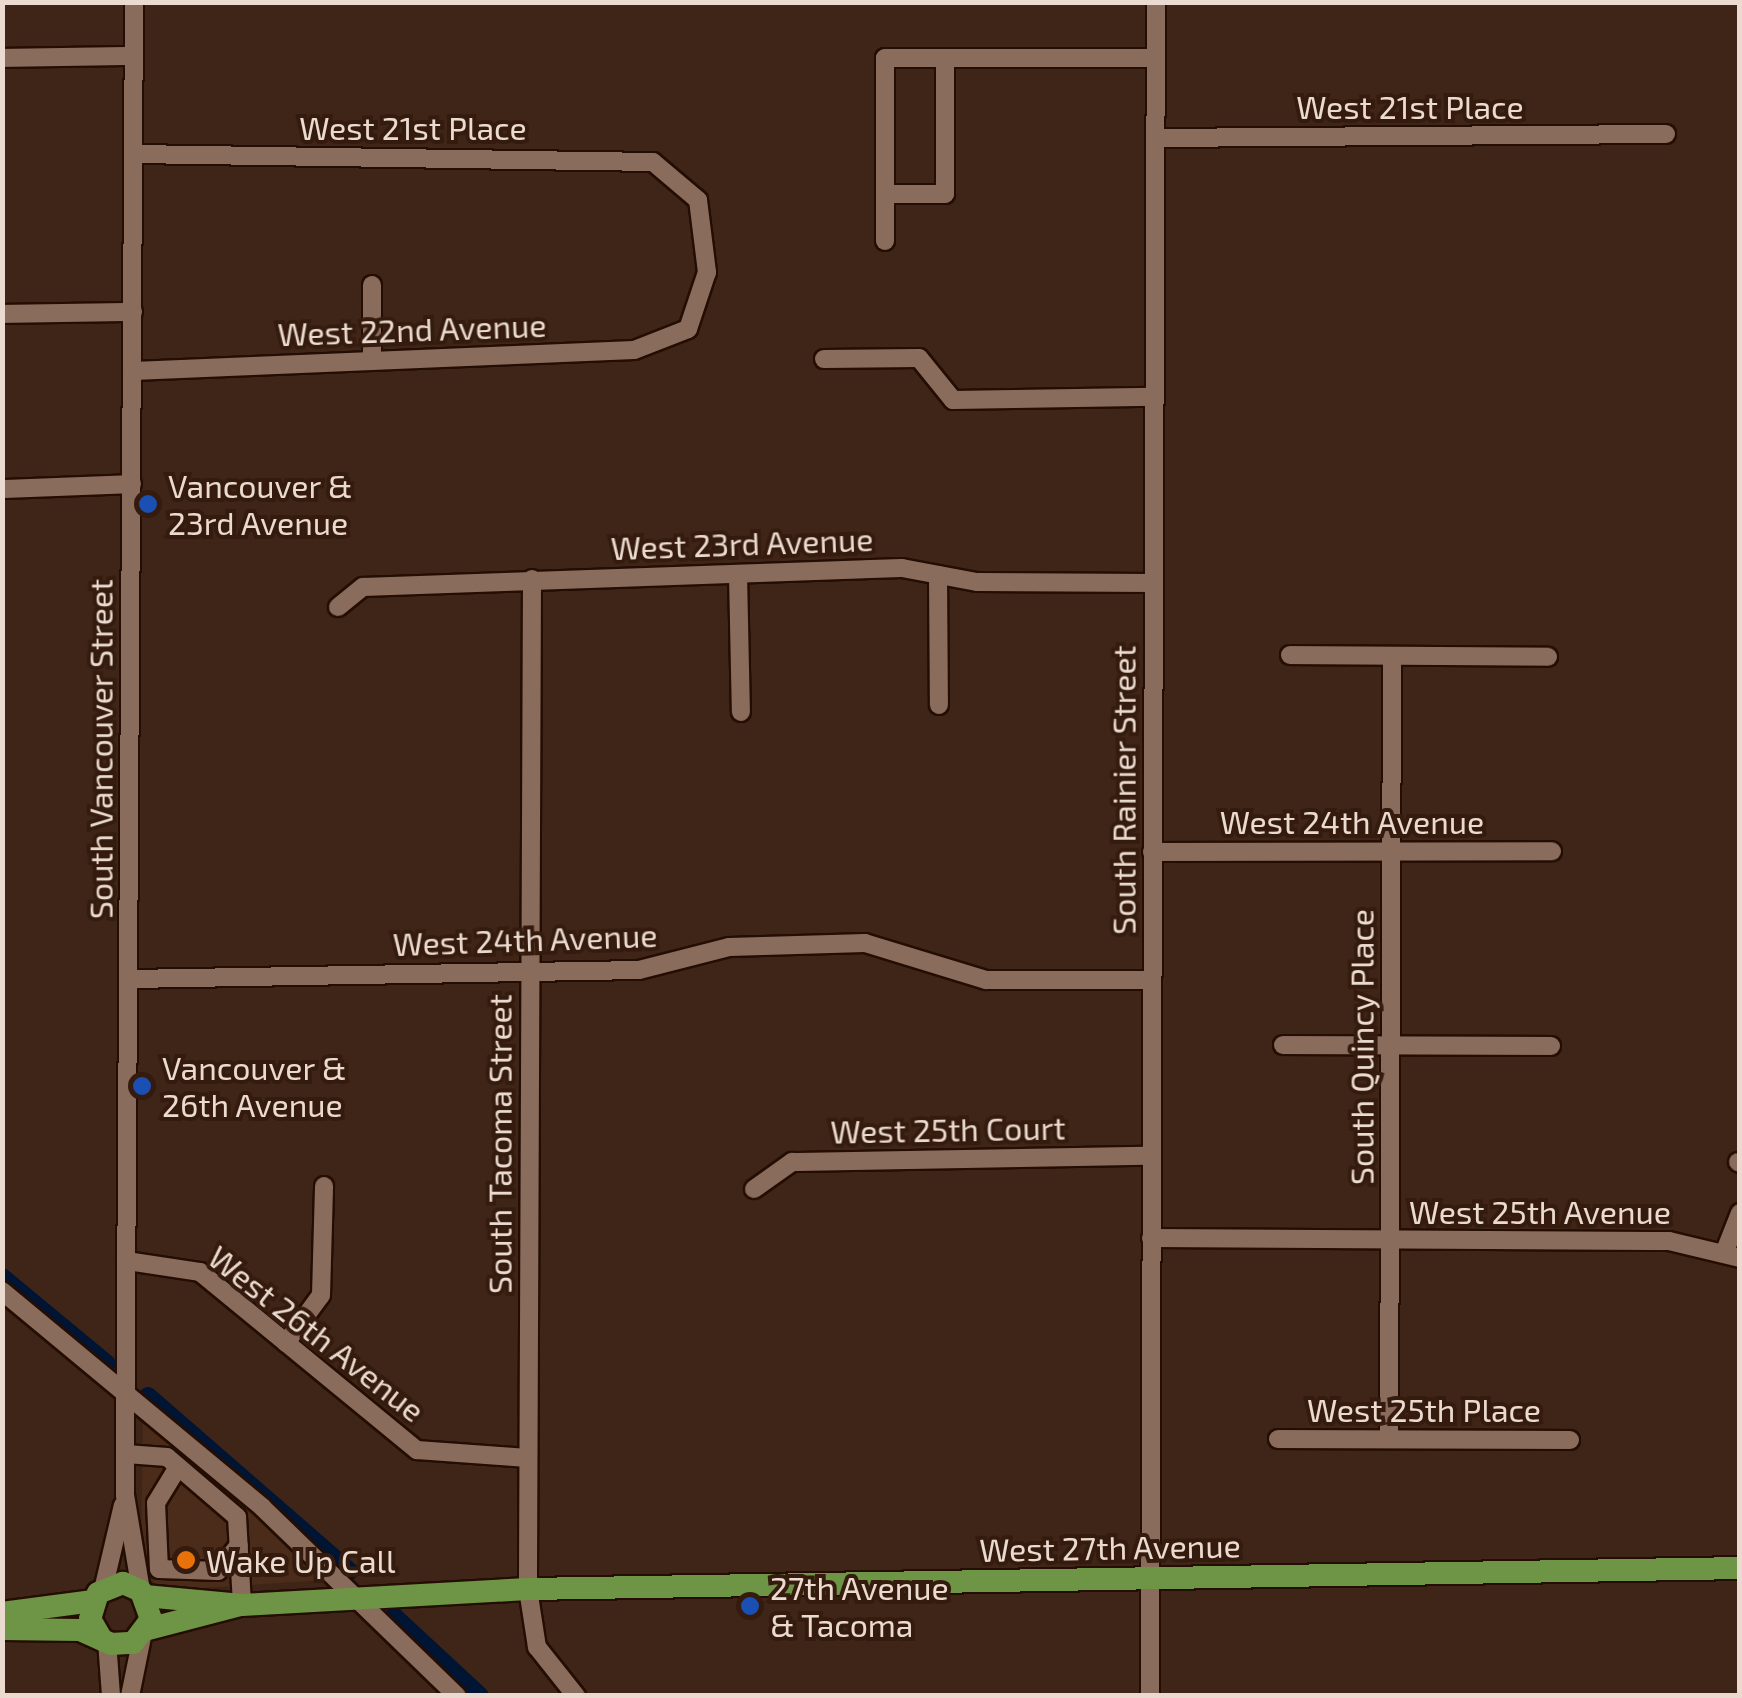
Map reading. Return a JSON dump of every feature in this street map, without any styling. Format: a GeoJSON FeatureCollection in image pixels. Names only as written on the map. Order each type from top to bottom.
{"type":"FeatureCollection","features":[{"type":"Feature","properties":{"kind":"main road","name":"West 27th Avenue"},"geometry":{"type":"LineString","coordinates":[[2,1614],[98,1596],[143,1593],[242,1604],[528,1589],[1740,1568]]}},
{"type":"Feature","properties":{"kind":"main road"},"geometry":{"type":"LineString","coordinates":[[143,1593],[145,1633]]}},
{"type":"Feature","properties":{"kind":"main road"},"geometry":{"type":"LineString","coordinates":[[98,1596],[104,1640]]}},
{"type":"Feature","properties":{"kind":"main road","name":"West 27th Avenue"},"geometry":{"type":"LineString","coordinates":[[2,1629],[104,1640],[145,1633],[242,1604]]}},
{"type":"Feature","properties":{"kind":"street","name":"South Vancouver Street"},"geometry":{"type":"LineString","coordinates":[[134,2],[125,1495],[143,1593]]}},
{"type":"Feature","properties":{"kind":"street","name":"South Rainier Street"},"geometry":{"type":"LineString","coordinates":[[1150,1696],[1156,2]]}},
{"type":"Feature","properties":{"kind":"street"},"geometry":{"type":"LineString","coordinates":[[2,58],[133,56]]}},
{"type":"Feature","properties":{"kind":"street"},"geometry":{"type":"LineString","coordinates":[[884,241],[884,58],[1155,58]]}},
{"type":"Feature","properties":{"kind":"street"},"geometry":{"type":"LineString","coordinates":[[884,194],[945,194],[945,58]]}},
{"type":"Feature","properties":{"kind":"street","name":"West 21st Place"},"geometry":{"type":"LineString","coordinates":[[1155,138],[1666,134]]}},
{"type":"Feature","properties":{"kind":"street","name":"West 21st Place"},"geometry":{"type":"LineString","coordinates":[[133,154],[630,158],[686,181],[706,225],[707,272],[688,328]]}},
{"type":"Feature","properties":{"kind":"street"},"geometry":{"type":"LineString","coordinates":[[372,285],[372,360]]}},
{"type":"Feature","properties":{"kind":"street"},"geometry":{"type":"LineString","coordinates":[[2,314],[132,312]]}},
{"type":"Feature","properties":{"kind":"street","name":"West 22nd Avenue"},"geometry":{"type":"LineString","coordinates":[[133,371],[634,350],[688,328]]}},
{"type":"Feature","properties":{"kind":"street"},"geometry":{"type":"LineString","coordinates":[[824,359],[919,358],[954,400],[1154,396]]}},
{"type":"Feature","properties":{"kind":"street"},"geometry":{"type":"LineString","coordinates":[[2,489],[132,484]]}},
{"type":"Feature","properties":{"kind":"street"},"geometry":{"type":"LineString","coordinates":[[738,574],[741,712]]}},
{"type":"Feature","properties":{"kind":"street"},"geometry":{"type":"LineString","coordinates":[[938,574],[939,706]]}},
{"type":"Feature","properties":{"kind":"street","name":"West 23rd Avenue"},"geometry":{"type":"LineString","coordinates":[[338,607],[363,587],[532,579],[938,574],[1153,583]]}},
{"type":"Feature","properties":{"kind":"street","name":"South Tacoma Street"},"geometry":{"type":"LineString","coordinates":[[532,579],[528,1589],[537,1648],[576,1696]]}},
{"type":"Feature","properties":{"kind":"street"},"geometry":{"type":"LineString","coordinates":[[1290,656],[1548,656]]}},
{"type":"Feature","properties":{"kind":"street","name":"South Quincy Place"},"geometry":{"type":"LineString","coordinates":[[1389,1438],[1392,656]]}},
{"type":"Feature","properties":{"kind":"street","name":"West 24th Avenue"},"geometry":{"type":"LineString","coordinates":[[1152,852],[1552,851]]}},
{"type":"Feature","properties":{"kind":"street","name":"West 24th Avenue"},"geometry":{"type":"LineString","coordinates":[[130,979],[649,969],[748,945],[866,943],[986,980],[1152,980]]}},
{"type":"Feature","properties":{"kind":"street"},"geometry":{"type":"LineString","coordinates":[[1283,1045],[1551,1046]]}},
{"type":"Feature","properties":{"kind":"street","name":"West 25th Court"},"geometry":{"type":"LineString","coordinates":[[754,1189],[792,1162],[1152,1156]]}},
{"type":"Feature","properties":{"kind":"street"},"geometry":{"type":"LineString","coordinates":[[286,1343],[321,1295],[324,1186]]}},
{"type":"Feature","properties":{"kind":"street"},"geometry":{"type":"LineString","coordinates":[[1732,1254],[1740,1213]]}},
{"type":"Feature","properties":{"kind":"street","name":"West 25th Avenue"},"geometry":{"type":"LineString","coordinates":[[1151,1238],[1690,1242],[1732,1254]]}},
{"type":"Feature","properties":{"kind":"street","name":"West 26th Avenue"},"geometry":{"type":"LineString","coordinates":[[127,1261],[200,1272],[417,1450],[528,1458]]}},
{"type":"Feature","properties":{"kind":"street"},"geometry":{"type":"LineString","coordinates":[[2,1291],[126,1391],[356,1596],[457,1696]]}},
{"type":"Feature","properties":{"kind":"street","name":"West 25th Place"},"geometry":{"type":"LineString","coordinates":[[1278,1439],[1570,1440]]}},
{"type":"Feature","properties":{"kind":"street"},"geometry":{"type":"LineString","coordinates":[[126,1454],[160,1455],[237,1518],[242,1604]]}},
{"type":"Feature","properties":{"kind":"street"},"geometry":{"type":"LineString","coordinates":[[178,1466],[156,1503],[159,1568],[218,1571],[239,1545]]}},
{"type":"Feature","properties":{"kind":"street","name":"South Vancouver Street"},"geometry":{"type":"LineString","coordinates":[[98,1596],[125,1495]]}},
{"type":"Feature","properties":{"kind":"street"},"geometry":{"type":"LineString","coordinates":[[130,1696],[145,1633]]}},
{"type":"Feature","properties":{"kind":"street"},"geometry":{"type":"LineString","coordinates":[[104,1640],[111,1696]]}},
{"type":"Feature","properties":{"kind":"shaded area"},"geometry":{"type":"Polygon","coordinates":[[[143,1420],[275,1531],[326,1580],[158,1591],[141,1557],[143,1420]]]}},
{"type":"Feature","properties":{"kind":"waterway"},"geometry":{"type":"LineString","coordinates":[[2,1277],[107,1364]]}},
{"type":"Feature","properties":{"kind":"waterway"},"geometry":{"type":"LineString","coordinates":[[148,1396],[349,1571]]}},
{"type":"Feature","properties":{"kind":"waterway"},"geometry":{"type":"LineString","coordinates":[[394,1616],[480,1696]]}},
{"type":"Feature","properties":{"kind":"place","name":"Vancouver & 23rd Avenue"},"geometry":{"type":"Point","coordinates":[148,504]}},
{"type":"Feature","properties":{"kind":"place","name":"Vancouver & 26th Avenue"},"geometry":{"type":"Point","coordinates":[142,1086]}},
{"type":"Feature","properties":{"kind":"place","name":"Wake Up Call"},"geometry":{"type":"Point","coordinates":[186,1560]}},
{"type":"Feature","properties":{"kind":"place","name":"27th Avenue & Tacoma"},"geometry":{"type":"Point","coordinates":[750,1606]}}]}
